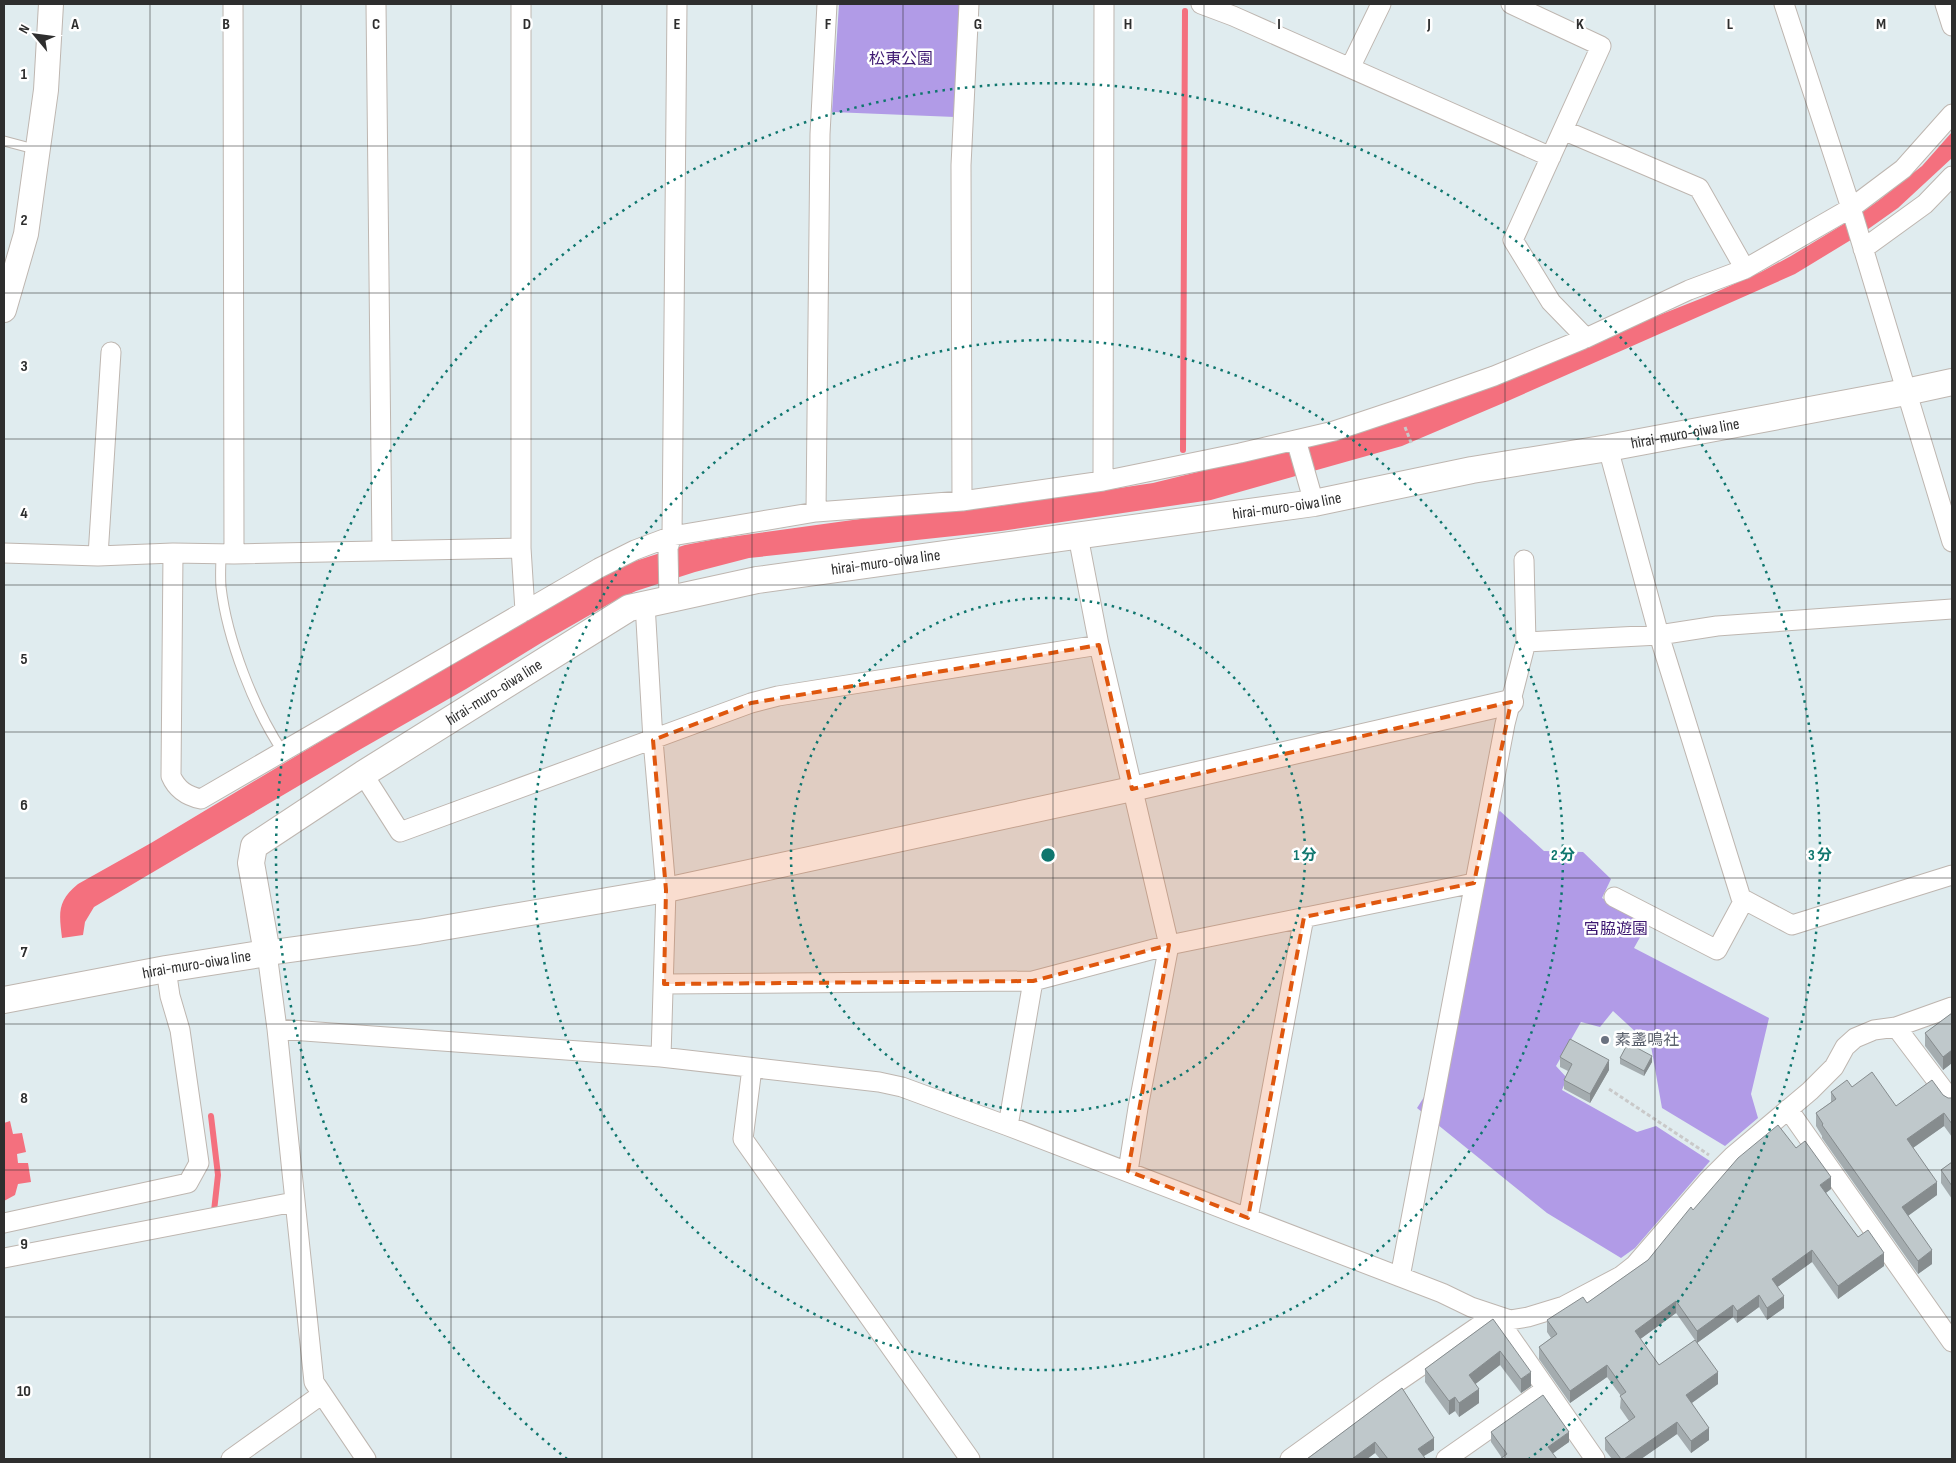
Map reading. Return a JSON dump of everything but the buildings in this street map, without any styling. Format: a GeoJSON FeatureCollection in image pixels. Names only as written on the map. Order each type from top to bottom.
{"type":"FeatureCollection","features":[{"type":"Feature","properties":{"kind":"main road","name":"hirai-muro-oiwa line"},"geometry":{"type":"LineString","coordinates":[[4,1000],[166,969],[267,953],[251,863],[254,846],[363,774],[629,608],[661,596],[757,580],[1078,536],[1311,492],[1472,470],[1608,448],[1952,382]]}},
{"type":"Feature","properties":{"kind":"street"},"geometry":{"type":"LineString","coordinates":[[4,310],[26,234],[46,90],[51,4]]}},
{"type":"Feature","properties":{"kind":"street"},"geometry":{"type":"LineString","coordinates":[[228,553],[233,4]]}},
{"type":"Feature","properties":{"kind":"street"},"geometry":{"type":"LineString","coordinates":[[376,4],[382,550]]}},
{"type":"Feature","properties":{"kind":"street"},"geometry":{"type":"LineString","coordinates":[[521,4],[521,548],[524,611]]}},
{"type":"Feature","properties":{"kind":"street"},"geometry":{"type":"LineString","coordinates":[[661,1057],[666,890],[653,740],[661,596],[670,542],[677,4]]}},
{"type":"Feature","properties":{"kind":"street"},"geometry":{"type":"LineString","coordinates":[[816,512],[820,134],[827,4]]}},
{"type":"Feature","properties":{"kind":"street"},"geometry":{"type":"LineString","coordinates":[[962,501],[961,165],[969,4]]}},
{"type":"Feature","properties":{"kind":"street"},"geometry":{"type":"LineString","coordinates":[[1104,4],[1104,481]]}},
{"type":"Feature","properties":{"kind":"street"},"geometry":{"type":"LineString","coordinates":[[1201,4],[1236,10],[1350,68],[1551,157]]}},
{"type":"Feature","properties":{"kind":"street"},"geometry":{"type":"LineString","coordinates":[[1350,68],[1381,4]]}},
{"type":"Feature","properties":{"kind":"street"},"geometry":{"type":"LineString","coordinates":[[1511,4],[1601,46],[1513,240],[1551,302],[1586,338]]}},
{"type":"Feature","properties":{"kind":"street"},"geometry":{"type":"LineString","coordinates":[[1784,4],[1851,208],[1952,542]]}},
{"type":"Feature","properties":{"kind":"street"},"geometry":{"type":"LineString","coordinates":[[1945,4],[1952,26]]}},
{"type":"Feature","properties":{"kind":"street"},"geometry":{"type":"LineString","coordinates":[[173,553],[171,776],[176,786],[190,796],[201,799],[620,557],[670,542],[816,512],[962,501],[1104,481],[1240,453],[1334,431],[1494,376],[1586,338],[1689,290],[1745,269],[1851,208],[1903,169],[1952,114]]}},
{"type":"Feature","properties":{"kind":"street"},"geometry":{"type":"LineString","coordinates":[[1563,130],[1699,188],[1745,269]]}},
{"type":"Feature","properties":{"kind":"street"},"geometry":{"type":"LineString","coordinates":[[1863,249],[1925,204],[1952,176]]}},
{"type":"Feature","properties":{"kind":"street"},"geometry":{"type":"LineString","coordinates":[[98,556],[111,352]]}},
{"type":"Feature","properties":{"kind":"street"},"geometry":{"type":"LineString","coordinates":[[1296,440],[1311,492]]}},
{"type":"Feature","properties":{"kind":"street"},"geometry":{"type":"LineString","coordinates":[[1608,448],[1659,635],[1741,898],[1792,925],[1952,875]]}},
{"type":"Feature","properties":{"kind":"street"},"geometry":{"type":"LineString","coordinates":[[1078,536],[1099,645],[1169,945],[1128,1171]]}},
{"type":"Feature","properties":{"kind":"street"},"geometry":{"type":"LineString","coordinates":[[4,553],[98,556],[173,553],[521,548]]}},
{"type":"Feature","properties":{"kind":"street"},"geometry":{"type":"LineString","coordinates":[[1400,1277],[1505,724],[1526,642],[1524,560]]}},
{"type":"Feature","properties":{"kind":"street"},"geometry":{"type":"LineString","coordinates":[[1526,642],[1659,635],[1717,626],[1952,609]]}},
{"type":"Feature","properties":{"kind":"street"},"geometry":{"type":"LineString","coordinates":[[363,774],[400,832],[751,703],[778,696],[1099,645]]}},
{"type":"Feature","properties":{"kind":"street"},"geometry":{"type":"LineString","coordinates":[[366,1459],[314,1382],[277,1029],[267,953],[419,932],[666,890],[1132,789],[1511,702]]}},
{"type":"Feature","properties":{"kind":"street"},"geometry":{"type":"LineString","coordinates":[[664,984],[1033,981],[1169,945],[1474,883]]}},
{"type":"Feature","properties":{"kind":"street"},"geometry":{"type":"LineString","coordinates":[[1614,897],[1717,950],[1744,900]]}},
{"type":"Feature","properties":{"kind":"street"},"geometry":{"type":"LineString","coordinates":[[1248,1218],[1304,917]]}},
{"type":"Feature","properties":{"kind":"street"},"geometry":{"type":"LineString","coordinates":[[4,1222],[188,1183],[199,1163],[180,1030],[170,996],[166,969]]}},
{"type":"Feature","properties":{"kind":"street"},"geometry":{"type":"LineString","coordinates":[[1008,1126],[1033,981]]}},
{"type":"Feature","properties":{"kind":"street"},"geometry":{"type":"LineString","coordinates":[[277,1029],[661,1057],[879,1082],[902,1087],[1128,1171],[1400,1277],[1471,1307],[1510,1320],[1537,1314],[1578,1300],[1621,1276],[1644,1256],[1724,1165],[1810,1091],[1834,1067],[1845,1047],[1855,1038],[1874,1030],[1896,1027],[1952,1007]]}},
{"type":"Feature","properties":{"kind":"street"},"geometry":{"type":"LineString","coordinates":[[1896,1027],[1952,1101]]}},
{"type":"Feature","properties":{"kind":"street"},"geometry":{"type":"LineString","coordinates":[[752,1068],[743,1140],[970,1459]]}},
{"type":"Feature","properties":{"kind":"street"},"geometry":{"type":"LineString","coordinates":[[1788,1110],[1952,1342]]}},
{"type":"Feature","properties":{"kind":"street"},"geometry":{"type":"LineString","coordinates":[[4,1258],[294,1202]]}},
{"type":"Feature","properties":{"kind":"street"},"geometry":{"type":"LineString","coordinates":[[1495,1315],[1595,1459]]}},
{"type":"Feature","properties":{"kind":"street"},"geometry":{"type":"LineString","coordinates":[[1290,1459],[1387,1389],[1495,1315]]}},
{"type":"Feature","properties":{"kind":"street"},"geometry":{"type":"LineString","coordinates":[[1446,1459],[1546,1389]]}},
{"type":"Feature","properties":{"kind":"street"},"geometry":{"type":"LineString","coordinates":[[230,1459],[321,1395]]}},
{"type":"Feature","properties":{"kind":"lane"},"geometry":{"type":"LineString","coordinates":[[4,141],[38,150]]}},
{"type":"Feature","properties":{"kind":"lane"},"geometry":{"type":"LineString","coordinates":[[228,553],[221,586],[225,613],[254,698],[271,733],[283,752]]}},
{"type":"Feature","properties":{"kind":"path"},"geometry":{"type":"LineString","coordinates":[[1609,1089],[1724,1165]]}},
{"type":"Feature","properties":{"kind":"highlighted area"},"geometry":{"type":"Polygon","coordinates":[[[1099,645],[1132,789],[1511,702],[1474,883],[1304,917],[1248,1218],[1128,1171],[1169,945],[1033,981],[664,984],[666,890],[653,740],[751,703],[1099,645]]]}},
{"type":"Feature","properties":{"kind":"green space","name":"松東公園"},"geometry":{"type":"Polygon","coordinates":[[[839,4],[959,4],[955,117],[832,112],[839,4]]]}},
{"type":"Feature","properties":{"kind":"green space","name":"素盞鳴社"},"geometry":{"type":"Polygon","coordinates":[[[1500,811],[1544,851],[1583,852],[1611,879],[1602,898],[1648,923],[1634,948],[1769,1018],[1751,1094],[1758,1118],[1725,1146],[1662,1108],[1651,1046],[1613,1011],[1600,1027],[1581,1022],[1556,1066],[1567,1078],[1562,1090],[1637,1132],[1656,1126],[1710,1161],[1635,1248],[1621,1258],[1547,1213],[1417,1108],[1439,1063],[1488,821],[1500,811]]]}},
{"type":"Feature","properties":{"kind":"shaded area"},"geometry":{"type":"Polygon","coordinates":[[[1952,132],[1952,158],[1898,208],[1864,232],[1795,274],[1402,446],[1211,500],[1001,531],[749,558],[695,572],[636,591],[609,604],[541,643],[94,907],[85,922],[83,935],[62,938],[61,908],[66,896],[78,884],[623,565],[685,545],[716,539],[860,519],[999,506],[1153,483],[1352,434],[1705,297],[1761,272],[1857,216],[1878,201],[1922,166],[1952,132]]]}},
{"type":"Feature","properties":{"kind":"shaded area"},"geometry":{"type":"Polygon","coordinates":[[[10,1121],[13,1134],[22,1133],[26,1152],[17,1154],[18,1163],[28,1163],[31,1182],[18,1184],[15,1195],[4,1201],[4,1123],[10,1121]]]}},
{"type":"Feature","properties":{"kind":"waterway"},"geometry":{"type":"LineString","coordinates":[[1183,450],[1185,11]]}},
{"type":"Feature","properties":{"kind":"waterway"},"geometry":{"type":"LineString","coordinates":[[211,1116],[218,1175],[214,1211],[211,1211]]}},
{"type":"Feature","properties":{"kind":"place","name":"素盞鳴社"},"geometry":{"type":"Point","coordinates":[1605,1040]}},
{"type":"Feature","properties":{"kind":"park label","name":"宮脇遊園"},"geometry":{"type":"Point","coordinates":[1616,929]}}]}
